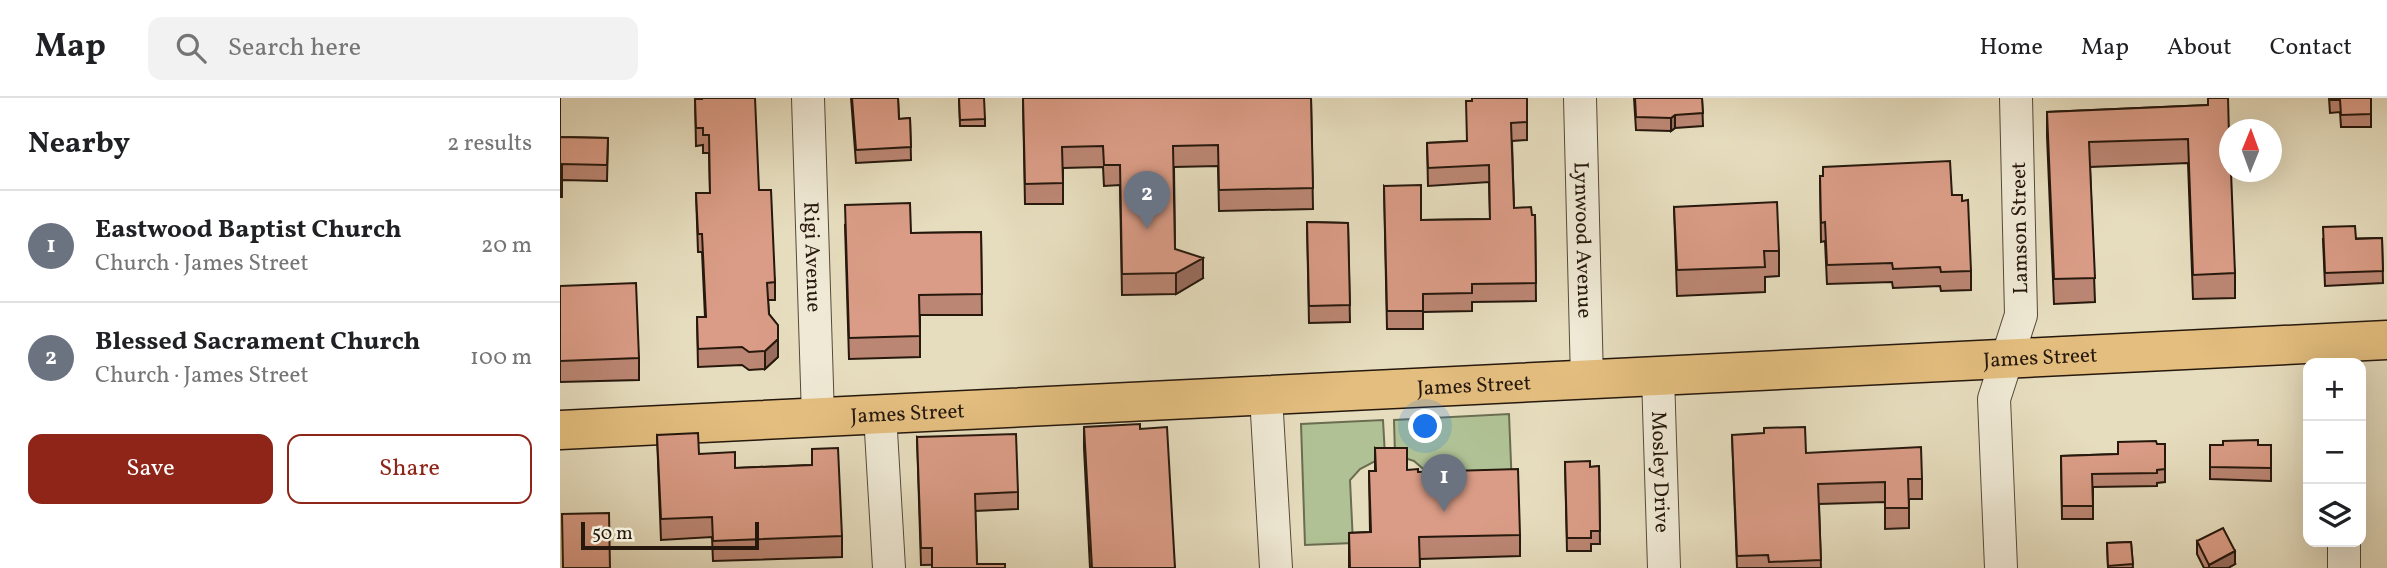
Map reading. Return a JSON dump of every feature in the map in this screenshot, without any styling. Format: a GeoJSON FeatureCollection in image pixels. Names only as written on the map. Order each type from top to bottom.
{"type":"FeatureCollection","features":[{"type":"Feature","properties":{"kind":"main road","name":"James Street"},"geometry":{"type":"LineString","coordinates":[[560,430],[2008,357],[2340,352],[2387,340]]}},
{"type":"Feature","properties":{"kind":"street","name":"Rigi Avenue"},"geometry":{"type":"LineString","coordinates":[[808,98],[818,416]]}},
{"type":"Feature","properties":{"kind":"street","name":"Lynwood Avenue"},"geometry":{"type":"LineString","coordinates":[[1580,98],[1587,380]]}},
{"type":"Feature","properties":{"kind":"street","name":"Lamson Street"},"geometry":{"type":"LineString","coordinates":[[2001,568],[1994,399],[2021,315],[2016,98]]}},
{"type":"Feature","properties":{"kind":"street","name":"Mosley Drive"},"geometry":{"type":"LineString","coordinates":[[1658,376],[1664,568]]}},
{"type":"Feature","properties":{"kind":"street"},"geometry":{"type":"LineString","coordinates":[[1266,396],[1276,568]]}},
{"type":"Feature","properties":{"kind":"street"},"geometry":{"type":"LineString","coordinates":[[880,414],[889,568]]}},
{"type":"Feature","properties":{"kind":"street"},"geometry":{"type":"LineString","coordinates":[[2344,547],[2344,568]]}},
{"type":"Feature","properties":{"kind":"green space"},"geometry":{"type":"Polygon","coordinates":[[[1509,414],[1512,488],[1436,480],[1414,461],[1395,455],[1394,420],[1509,414]]]}},
{"type":"Feature","properties":{"kind":"green space"},"geometry":{"type":"Polygon","coordinates":[[[1383,420],[1385,456],[1360,469],[1350,480],[1353,543],[1305,545],[1301,424],[1383,420]]]}},
{"type":"Feature","properties":{"kind":"building"},"geometry":{"type":"Polygon","coordinates":[[[755,98],[759,190],[771,190],[775,282],[767,283],[769,314],[778,325],[778,339],[765,351],[749,352],[742,347],[698,349],[697,317],[706,317],[702,234],[698,234],[696,193],[710,193],[709,135],[703,135],[703,128],[696,128],[695,99],[755,98]]]}},
{"type":"Feature","properties":{"kind":"building"},"geometry":{"type":"Polygon","coordinates":[[[852,98],[898,98],[899,119],[910,118],[911,147],[856,150],[852,98]]]}},
{"type":"Feature","properties":{"kind":"building"},"geometry":{"type":"Polygon","coordinates":[[[959,98],[984,98],[985,119],[960,120],[959,98]]]}},
{"type":"Feature","properties":{"kind":"building"},"geometry":{"type":"Polygon","coordinates":[[[1023,98],[1311,98],[1313,188],[1219,190],[1218,145],[1173,146],[1175,249],[1203,258],[1176,273],[1122,274],[1120,165],[1104,165],[1103,146],[1062,147],[1063,183],[1025,184],[1023,98]]]}},
{"type":"Feature","properties":{"kind":"building"},"geometry":{"type":"Polygon","coordinates":[[[1472,98],[1527,98],[1527,122],[1511,123],[1514,208],[1531,207],[1532,215],[1535,215],[1536,283],[1472,284],[1472,293],[1423,294],[1423,311],[1387,311],[1384,186],[1421,185],[1421,220],[1490,219],[1489,165],[1428,168],[1427,143],[1467,141],[1466,101],[1472,101],[1472,98]]]}},
{"type":"Feature","properties":{"kind":"building"},"geometry":{"type":"Polygon","coordinates":[[[1635,98],[1702,98],[1703,113],[1675,115],[1671,118],[1636,117],[1635,98]]]}},
{"type":"Feature","properties":{"kind":"building"},"geometry":{"type":"Polygon","coordinates":[[[2208,98],[2228,98],[2229,119],[2219,119],[2219,182],[2231,182],[2235,273],[2193,275],[2188,139],[2089,142],[2095,278],[2054,279],[2047,112],[2208,105],[2208,98]]]}},
{"type":"Feature","properties":{"kind":"building"},"geometry":{"type":"Polygon","coordinates":[[[2329,98],[2371,98],[2371,114],[2341,115],[2340,100],[2329,98]]]}},
{"type":"Feature","properties":{"kind":"building"},"geometry":{"type":"Polygon","coordinates":[[[560,137],[608,138],[607,165],[562,164],[560,181],[560,137]]]}},
{"type":"Feature","properties":{"kind":"building"},"geometry":{"type":"Polygon","coordinates":[[[1950,161],[1952,195],[1962,195],[1962,201],[1968,200],[1971,271],[1941,272],[1940,267],[1893,269],[1892,263],[1827,265],[1825,222],[1821,223],[1820,176],[1823,176],[1823,167],[1950,161]]]}},
{"type":"Feature","properties":{"kind":"building"},"geometry":{"type":"Polygon","coordinates":[[[1777,202],[1779,251],[1764,251],[1765,267],[1677,270],[1674,207],[1777,202]]]}},
{"type":"Feature","properties":{"kind":"building"},"geometry":{"type":"Polygon","coordinates":[[[910,203],[911,233],[981,232],[982,294],[919,295],[920,336],[849,338],[845,205],[910,203]]]}},
{"type":"Feature","properties":{"kind":"building"},"geometry":{"type":"Polygon","coordinates":[[[1307,222],[1348,223],[1350,305],[1309,306],[1307,222]]]}},
{"type":"Feature","properties":{"kind":"building"},"geometry":{"type":"Polygon","coordinates":[[[2355,226],[2356,239],[2382,238],[2383,271],[2325,273],[2323,227],[2355,226]]]}},
{"type":"Feature","properties":{"kind":"building"},"geometry":{"type":"Polygon","coordinates":[[[636,283],[639,358],[560,361],[560,286],[636,283]]]}},
{"type":"Feature","properties":{"kind":"building"},"geometry":{"type":"Polygon","coordinates":[[[1140,424],[1140,429],[1167,427],[1175,568],[1092,568],[1084,427],[1140,424]]]}},
{"type":"Feature","properties":{"kind":"building"},"geometry":{"type":"Polygon","coordinates":[[[1805,427],[1806,453],[1921,447],[1922,479],[1908,479],[1909,508],[1885,508],[1885,482],[1818,484],[1821,560],[1769,562],[1768,555],[1737,556],[1732,435],[1764,433],[1764,428],[1805,427]]]}},
{"type":"Feature","properties":{"kind":"building"},"geometry":{"type":"Polygon","coordinates":[[[698,433],[699,454],[735,452],[735,468],[812,465],[812,449],[838,448],[842,536],[713,541],[712,517],[661,519],[657,435],[698,433]]]}},
{"type":"Feature","properties":{"kind":"building"},"geometry":{"type":"Polygon","coordinates":[[[1016,434],[1018,492],[975,494],[977,564],[1005,564],[1005,568],[932,568],[932,548],[921,548],[917,437],[1016,434]]]}},
{"type":"Feature","properties":{"kind":"building"},"geometry":{"type":"Polygon","coordinates":[[[2258,440],[2258,445],[2271,445],[2271,468],[2210,467],[2210,445],[2223,445],[2223,441],[2258,440]]]}},
{"type":"Feature","properties":{"kind":"building"},"geometry":{"type":"Polygon","coordinates":[[[2156,441],[2157,444],[2165,444],[2165,469],[2157,470],[2157,473],[2092,474],[2093,506],[2062,506],[2061,456],[2118,454],[2118,442],[2156,441]]]}},
{"type":"Feature","properties":{"kind":"building"},"geometry":{"type":"Polygon","coordinates":[[[1375,448],[1407,448],[1407,470],[1418,469],[1418,472],[1518,469],[1520,535],[1419,537],[1420,568],[1350,568],[1349,533],[1371,532],[1369,471],[1376,471],[1375,448]]]}},
{"type":"Feature","properties":{"kind":"building"},"geometry":{"type":"Polygon","coordinates":[[[1590,461],[1590,467],[1599,466],[1600,531],[1591,531],[1591,538],[1567,538],[1565,462],[1590,461]]]}},
{"type":"Feature","properties":{"kind":"building"},"geometry":{"type":"Polygon","coordinates":[[[609,513],[610,568],[563,568],[562,514],[609,513]]]}},
{"type":"Feature","properties":{"kind":"building"},"geometry":{"type":"Polygon","coordinates":[[[2223,528],[2235,551],[2209,565],[2197,541],[2223,528]]]}},
{"type":"Feature","properties":{"kind":"building"},"geometry":{"type":"Polygon","coordinates":[[[2131,542],[2133,564],[2108,566],[2107,543],[2131,542]]]}},
{"type":"Feature","properties":{"kind":"place","name":"Blessed Sacrament Church"},"geometry":{"type":"Point","coordinates":[1147,229]}},
{"type":"Feature","properties":{"kind":"place","name":"Eastwood Baptist Church"},"geometry":{"type":"Point","coordinates":[1444,512]}}]}
